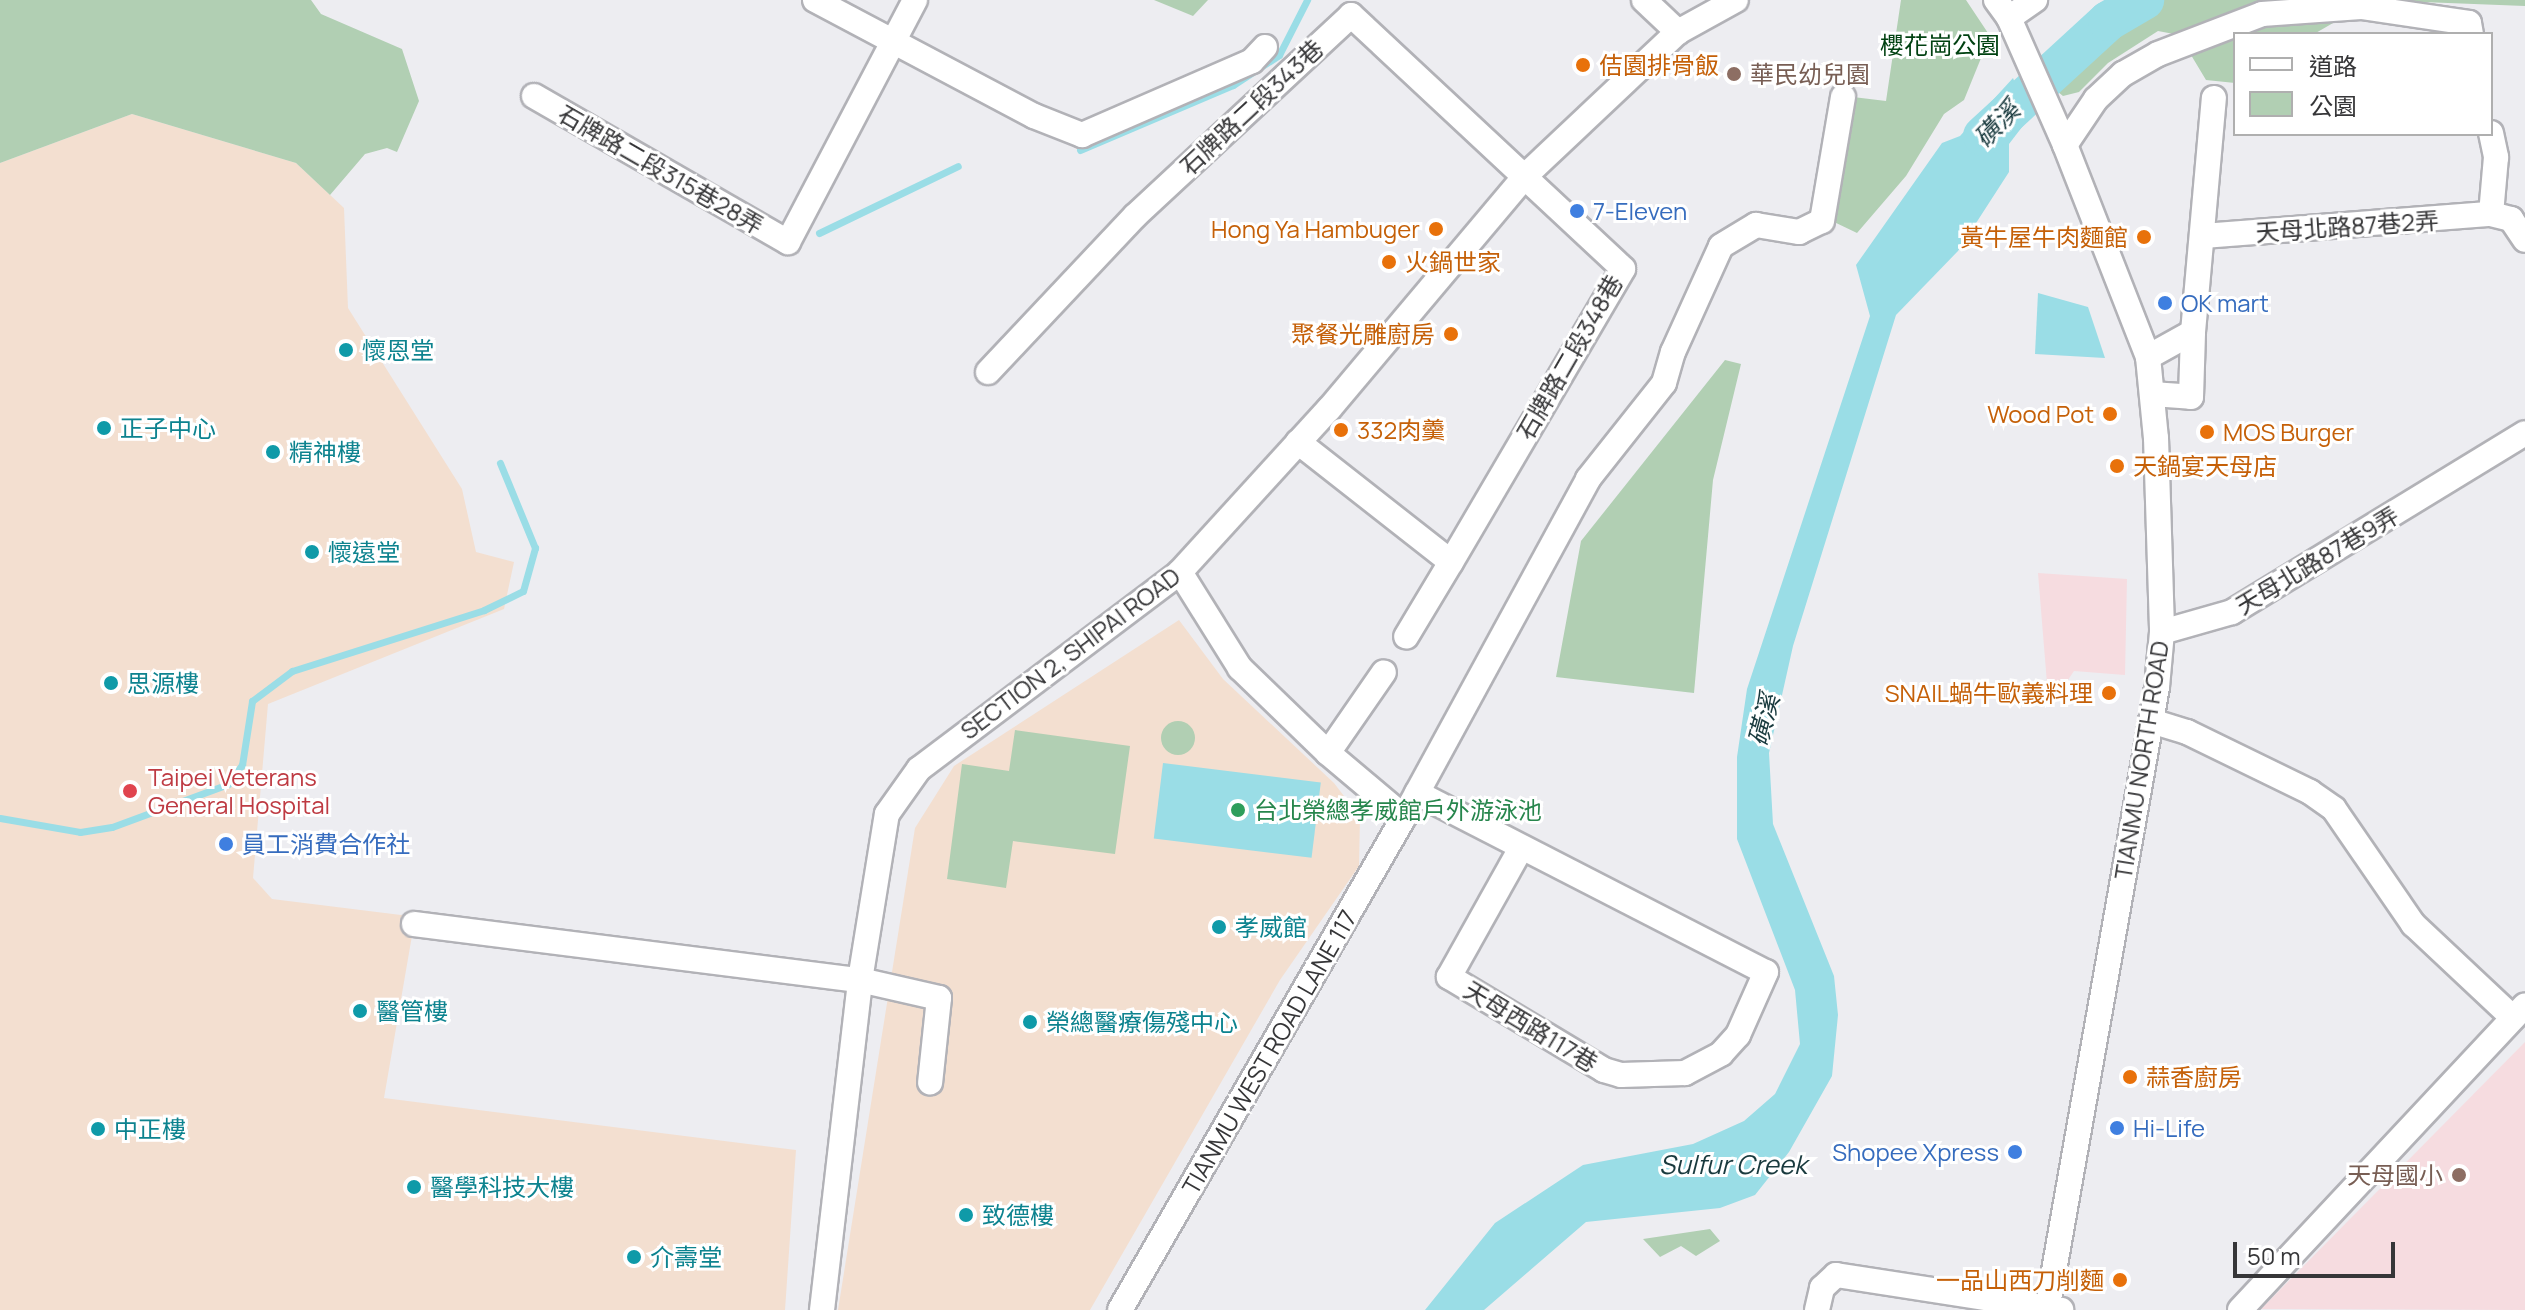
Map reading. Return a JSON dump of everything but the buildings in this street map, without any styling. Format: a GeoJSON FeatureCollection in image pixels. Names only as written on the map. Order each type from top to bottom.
{"type":"FeatureCollection","features":[{"type":"Feature","properties":{"kind":"street"},"geometry":{"type":"LineString","coordinates":[[815,0],[1034,116],[1082,135],[1252,61],[1265,47]]}},
{"type":"Feature","properties":{"kind":"street"},"geometry":{"type":"LineString","coordinates":[[893,40],[915,0]]}},
{"type":"Feature","properties":{"kind":"street"},"geometry":{"type":"LineString","coordinates":[[1644,0],[1678,32],[1714,0]]}},
{"type":"Feature","properties":{"kind":"street","name":"SECTION 2, SHIPAI ROAD"},"geometry":{"type":"LineString","coordinates":[[822,1310],[860,980],[887,814],[919,769],[1180,572],[1298,442],[1525,176],[1678,32],[1736,0]]}},
{"type":"Feature","properties":{"kind":"street"},"geometry":{"type":"LineString","coordinates":[[2003,9],[2035,0]]}},
{"type":"Feature","properties":{"kind":"street","name":"石牌路二段343巷"},"geometry":{"type":"LineString","coordinates":[[988,372],[1135,216],[1344,7],[1525,176]]}},
{"type":"Feature","properties":{"kind":"street"},"geometry":{"type":"LineString","coordinates":[[2060,136],[2123,74],[2158,54],[2262,14],[2361,7],[2469,23],[2471,32]]}},
{"type":"Feature","properties":{"kind":"street","name":"TIANMU NORTH ROAD"},"geometry":{"type":"LineString","coordinates":[[2003,9],[2060,136],[2148,357],[2162,632],[2151,721],[2052,1309]]}},
{"type":"Feature","properties":{"kind":"street","name":"石牌路二段315巷28弄"},"geometry":{"type":"LineString","coordinates":[[534,96],[788,242],[893,40]]}},
{"type":"Feature","properties":{"kind":"street","name":"TIANMU WEST ROAD LANE 117"},"geometry":{"type":"LineString","coordinates":[[1120,1310],[1404,817],[1588,479],[1664,383],[1673,352],[1721,246],[1756,225],[1799,232],[1822,221],[1843,97]]}},
{"type":"Feature","properties":{"kind":"street"},"geometry":{"type":"LineString","coordinates":[[2152,394],[2191,397],[2193,332],[2214,98]]}},
{"type":"Feature","properties":{"kind":"street"},"geometry":{"type":"LineString","coordinates":[[2492,136],[2496,157],[2491,214],[2511,219],[2525,240]]}},
{"type":"Feature","properties":{"kind":"street","name":"石牌路二段348巷"},"geometry":{"type":"LineString","coordinates":[[1451,562],[1623,269],[1525,176]]}},
{"type":"Feature","properties":{"kind":"street","name":"天母北路87巷2弄"},"geometry":{"type":"LineString","coordinates":[[2203,236],[2491,214]]}},
{"type":"Feature","properties":{"kind":"street"},"geometry":{"type":"LineString","coordinates":[[2148,357],[2193,332]]}},
{"type":"Feature","properties":{"kind":"street","name":"天母北路87巷9弄"},"geometry":{"type":"LineString","coordinates":[[2162,632],[2232,612],[2525,433]]}},
{"type":"Feature","properties":{"kind":"street"},"geometry":{"type":"LineString","coordinates":[[1298,442],[1451,562],[1406,637]]}},
{"type":"Feature","properties":{"kind":"street"},"geometry":{"type":"LineString","coordinates":[[1180,572],[1240,668],[1328,753],[1404,817]]}},
{"type":"Feature","properties":{"kind":"street"},"geometry":{"type":"LineString","coordinates":[[1328,753],[1384,672]]}},
{"type":"Feature","properties":{"kind":"street"},"geometry":{"type":"LineString","coordinates":[[2151,721],[2187,732],[2310,792],[2334,809],[2413,924],[2519,1012],[2240,1310]]}},
{"type":"Feature","properties":{"kind":"street","name":"天母西路117巷"},"geometry":{"type":"LineString","coordinates":[[1417,793],[1520,850],[1766,972],[1738,1035],[1721,1054],[1685,1073],[1621,1075],[1604,1070],[1449,977],[1520,850]]}},
{"type":"Feature","properties":{"kind":"street"},"geometry":{"type":"LineString","coordinates":[[414,924],[860,980],[939,998],[930,1083]]}},
{"type":"Feature","properties":{"kind":"street"},"geometry":{"type":"LineString","coordinates":[[1817,1310],[1822,1288],[1836,1275],[2052,1309]]}},
{"type":"Feature","properties":{"kind":"shaded area","name":"Taipei Veterans General Hospital"},"geometry":{"type":"Polygon","coordinates":[[[132,114],[296,163],[344,208],[348,308],[462,489],[476,552],[514,562],[504,609],[268,704],[253,878],[272,899],[409,916],[414,924],[384,1098],[796,1150],[785,1310],[0,1310],[0,163],[132,114]]]}},
{"type":"Feature","properties":{"kind":"shaded area"},"geometry":{"type":"Polygon","coordinates":[[[2038,573],[2127,579],[2125,675],[2074,671],[2049,708],[2038,573]]]}},
{"type":"Feature","properties":{"kind":"shaded area"},"geometry":{"type":"Polygon","coordinates":[[[1179,620],[1223,679],[1334,783],[1360,817],[1359,866],[1280,980],[1090,1310],[838,1310],[915,828],[954,766],[1179,620]]]}},
{"type":"Feature","properties":{"kind":"shaded area","name":"天母國小"},"geometry":{"type":"Polygon","coordinates":[[[2525,1042],[2525,1310],[2261,1309],[2525,1042]]]}},
{"type":"Feature","properties":{"kind":"green space"},"geometry":{"type":"Polygon","coordinates":[[[0,0],[311,0],[321,14],[402,49],[419,101],[397,152],[387,148],[365,154],[330,195],[296,163],[132,114],[0,163],[0,0]]]}},
{"type":"Feature","properties":{"kind":"green space"},"geometry":{"type":"Polygon","coordinates":[[[1154,0],[1208,0],[1193,16],[1154,0]]]}},
{"type":"Feature","properties":{"kind":"green space","name":"櫻花崗公園"},"geometry":{"type":"Polygon","coordinates":[[[1901,0],[1966,0],[1990,36],[1964,100],[1944,114],[1906,176],[1857,233],[1832,221],[1853,97],[1886,101],[1901,0]]]}},
{"type":"Feature","properties":{"kind":"green space"},"geometry":{"type":"Polygon","coordinates":[[[2125,0],[2525,0],[2525,6],[2397,1],[2340,19],[2317,32],[2233,32],[2233,83],[2206,80],[2179,35],[2158,31],[2108,63],[2079,92],[2063,96],[2052,87],[2042,55],[2125,0]]]}},
{"type":"Feature","properties":{"kind":"green space"},"geometry":{"type":"Polygon","coordinates":[[[1725,360],[1741,364],[1713,480],[1694,693],[1556,677],[1581,541],[1725,360]]]}},
{"type":"Feature","properties":{"kind":"green space"},"geometry":{"type":"Polygon","coordinates":[[[1178,721],[1190,726],[1195,738],[1190,750],[1178,755],[1166,750],[1161,738],[1166,726],[1178,721]]]}},
{"type":"Feature","properties":{"kind":"green space"},"geometry":{"type":"Polygon","coordinates":[[[1015,730],[1130,746],[1115,854],[1013,841],[1006,888],[947,879],[962,764],[1009,771],[1015,730]]]}},
{"type":"Feature","properties":{"kind":"green space"},"geometry":{"type":"Polygon","coordinates":[[[1710,1229],[1720,1241],[1696,1256],[1681,1246],[1660,1257],[1643,1239],[1710,1229]]]}},
{"type":"Feature","properties":{"kind":"water","name":"Sulfur Creek"},"geometry":{"type":"Polygon","coordinates":[[[2013,78],[2029,118],[2009,144],[2009,172],[1958,251],[1896,315],[1793,646],[1769,753],[1773,824],[1834,976],[1838,1015],[1832,1076],[1789,1152],[1755,1195],[1720,1208],[1586,1222],[1484,1310],[1425,1310],[1495,1223],[1583,1165],[1693,1144],[1744,1121],[1775,1094],[1800,1044],[1795,990],[1737,839],[1737,757],[1747,689],[1870,316],[1856,265],[1942,143],[1960,136],[2013,78]]]}},
{"type":"Feature","properties":{"kind":"water"},"geometry":{"type":"Polygon","coordinates":[[[2038,293],[2088,307],[2105,358],[2035,354],[2038,293]]]}},
{"type":"Feature","properties":{"kind":"water","name":"台北榮總孝威館戶外游泳池"},"geometry":{"type":"Polygon","coordinates":[[[1163,763],[1321,782],[1312,858],[1154,838],[1163,763]]]}},
{"type":"Feature","properties":{"kind":"waterway"},"geometry":{"type":"LineString","coordinates":[[1080,150],[1233,85],[1279,55],[1307,0]]}},
{"type":"Feature","properties":{"kind":"waterway","name":"磺溪"},"geometry":{"type":"LineString","coordinates":[[1983,136],[2108,21],[2144,0]]}},
{"type":"Feature","properties":{"kind":"waterway"},"geometry":{"type":"LineString","coordinates":[[819,233],[958,166]]}},
{"type":"Feature","properties":{"kind":"waterway"},"geometry":{"type":"LineString","coordinates":[[0,818],[80,832],[112,827],[228,784],[242,765],[252,701],[292,671],[484,610],[523,591],[535,548],[500,463]]}},
{"type":"Feature","properties":{"kind":"place","name":"佶園排骨飯"},"geometry":{"type":"Point","coordinates":[1583,65]}},
{"type":"Feature","properties":{"kind":"place","name":"華民幼兒園"},"geometry":{"type":"Point","coordinates":[1734,74]}},
{"type":"Feature","properties":{"kind":"place","name":"7-Eleven"},"geometry":{"type":"Point","coordinates":[1577,211]}},
{"type":"Feature","properties":{"kind":"place","name":"Hong Ya Hambuger"},"geometry":{"type":"Point","coordinates":[1436,229]}},
{"type":"Feature","properties":{"kind":"place","name":"黃牛屋牛肉麵館"},"geometry":{"type":"Point","coordinates":[2144,237]}},
{"type":"Feature","properties":{"kind":"place","name":"火鍋世家"},"geometry":{"type":"Point","coordinates":[1389,262]}},
{"type":"Feature","properties":{"kind":"place","name":"OK mart"},"geometry":{"type":"Point","coordinates":[2165,303]}},
{"type":"Feature","properties":{"kind":"place","name":"聚餐光雕廚房"},"geometry":{"type":"Point","coordinates":[1451,334]}},
{"type":"Feature","properties":{"kind":"place","name":"懷恩堂"},"geometry":{"type":"Point","coordinates":[346,350]}},
{"type":"Feature","properties":{"kind":"place","name":"Wood Pot"},"geometry":{"type":"Point","coordinates":[2110,414]}},
{"type":"Feature","properties":{"kind":"place","name":"正子中心"},"geometry":{"type":"Point","coordinates":[104,428]}},
{"type":"Feature","properties":{"kind":"place","name":"332肉羹"},"geometry":{"type":"Point","coordinates":[1341,430]}},
{"type":"Feature","properties":{"kind":"place","name":"MOS Burger"},"geometry":{"type":"Point","coordinates":[2207,432]}},
{"type":"Feature","properties":{"kind":"place","name":"精神樓"},"geometry":{"type":"Point","coordinates":[273,452]}},
{"type":"Feature","properties":{"kind":"place","name":"天鍋宴天母店"},"geometry":{"type":"Point","coordinates":[2117,466]}},
{"type":"Feature","properties":{"kind":"place","name":"懷遠堂"},"geometry":{"type":"Point","coordinates":[312,552]}},
{"type":"Feature","properties":{"kind":"place","name":"思源樓"},"geometry":{"type":"Point","coordinates":[111,683]}},
{"type":"Feature","properties":{"kind":"place","name":"SNAIL蝸牛歐義料理"},"geometry":{"type":"Point","coordinates":[2109,693]}},
{"type":"Feature","properties":{"kind":"place","name":"Taipei Veterans General Hospital"},"geometry":{"type":"Point","coordinates":[130,791]}},
{"type":"Feature","properties":{"kind":"place","name":"台北榮總孝威館戶外游泳池"},"geometry":{"type":"Point","coordinates":[1238,810]}},
{"type":"Feature","properties":{"kind":"place","name":"員工消費合作社"},"geometry":{"type":"Point","coordinates":[226,844]}},
{"type":"Feature","properties":{"kind":"place","name":"孝威館"},"geometry":{"type":"Point","coordinates":[1219,927]}},
{"type":"Feature","properties":{"kind":"place","name":"醫管樓"},"geometry":{"type":"Point","coordinates":[360,1011]}},
{"type":"Feature","properties":{"kind":"place","name":"榮總醫療傷殘中心"},"geometry":{"type":"Point","coordinates":[1030,1022]}},
{"type":"Feature","properties":{"kind":"place","name":"蒜香廚房"},"geometry":{"type":"Point","coordinates":[2130,1077]}},
{"type":"Feature","properties":{"kind":"place","name":"Hi-Life"},"geometry":{"type":"Point","coordinates":[2117,1128]}},
{"type":"Feature","properties":{"kind":"place","name":"中正樓"},"geometry":{"type":"Point","coordinates":[98,1129]}},
{"type":"Feature","properties":{"kind":"place","name":"Shopee Xpress"},"geometry":{"type":"Point","coordinates":[2015,1152]}},
{"type":"Feature","properties":{"kind":"place","name":"天母國小"},"geometry":{"type":"Point","coordinates":[2459,1175]}},
{"type":"Feature","properties":{"kind":"place","name":"醫學科技大樓"},"geometry":{"type":"Point","coordinates":[414,1187]}},
{"type":"Feature","properties":{"kind":"place","name":"致德樓"},"geometry":{"type":"Point","coordinates":[966,1215]}},
{"type":"Feature","properties":{"kind":"place","name":"介壽堂"},"geometry":{"type":"Point","coordinates":[634,1257]}},
{"type":"Feature","properties":{"kind":"place","name":"一品山西刀削麵"},"geometry":{"type":"Point","coordinates":[2120,1280]}}]}
